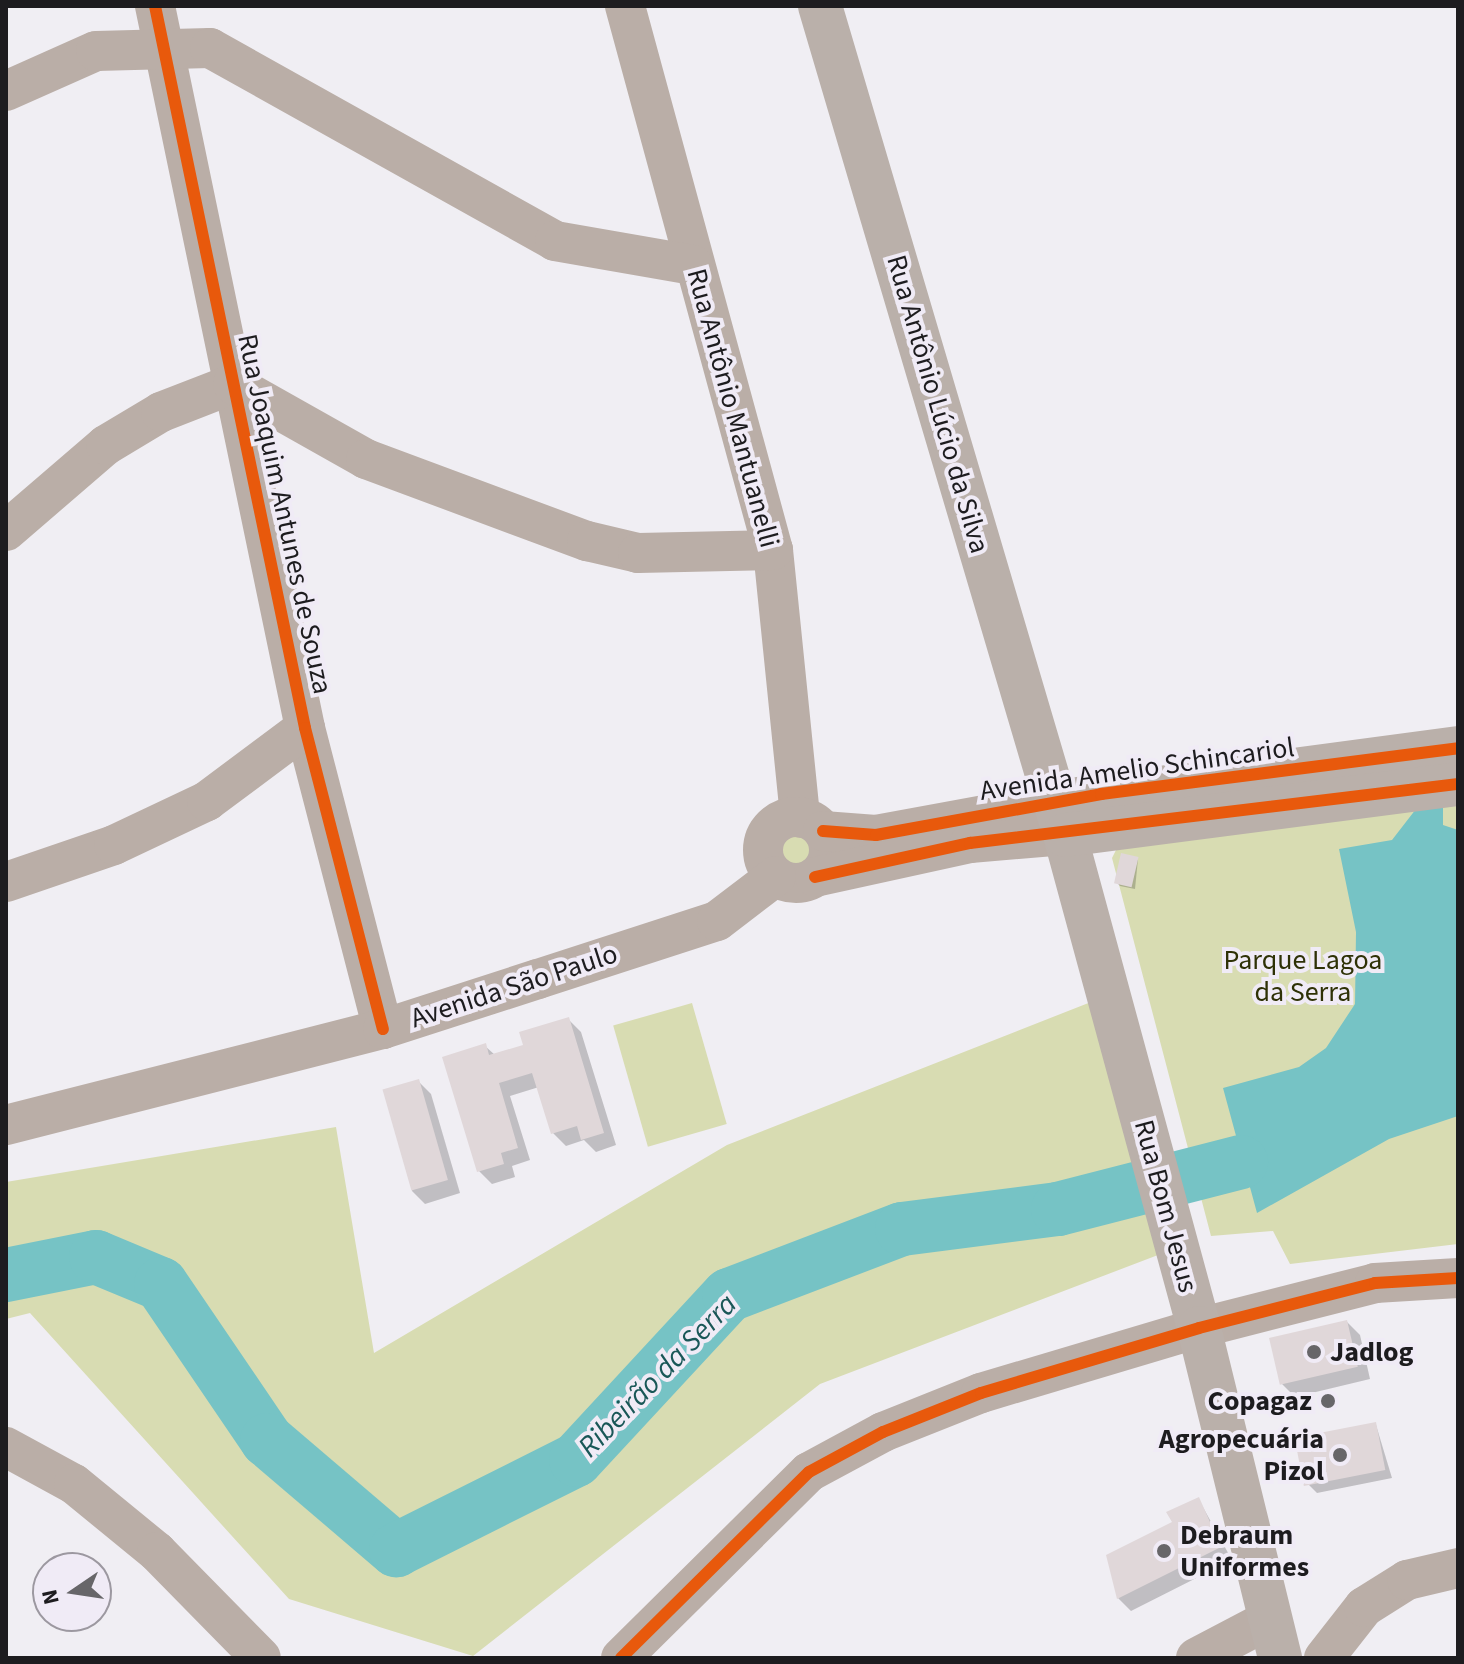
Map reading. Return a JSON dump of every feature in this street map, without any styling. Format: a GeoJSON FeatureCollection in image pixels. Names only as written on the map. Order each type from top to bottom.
{"type":"FeatureCollection","features":[{"type":"Feature","properties":{"kind":"main road","name":"Rua Antônio Lúcio da Silva"},"geometry":{"type":"LineString","coordinates":[[820,6],[1060,819]]}},
{"type":"Feature","properties":{"kind":"main road","name":"Avenida Amelio Schincariol"},"geometry":{"type":"LineString","coordinates":[[1060,819],[1458,748]]}},
{"type":"Feature","properties":{"kind":"main road","name":"Avenida Amelio Schincariol"},"geometry":{"type":"LineString","coordinates":[[1060,819],[1458,784]]}},
{"type":"Feature","properties":{"kind":"main road","name":"Rua Bom Jesus"},"geometry":{"type":"LineString","coordinates":[[1060,819],[1194,1310],[1275,1638]]}},
{"type":"Feature","properties":{"kind":"street","name":"Rua Joaquim Antunes de Souza"},"geometry":{"type":"LineString","coordinates":[[155,6],[305,728],[383,1029]]}},
{"type":"Feature","properties":{"kind":"street","name":"Rua Antônio Mantuanelli"},"geometry":{"type":"LineString","coordinates":[[625,6],[773,550],[812,825]]}},
{"type":"Feature","properties":{"kind":"street"},"geometry":{"type":"LineString","coordinates":[[6,91],[84,55],[163,44],[210,48],[555,241],[693,265]]}},
{"type":"Feature","properties":{"kind":"street"},"geometry":{"type":"LineString","coordinates":[[6,531],[106,445],[161,412],[233,384],[366,459],[587,541],[638,553],[773,550]]}},
{"type":"Feature","properties":{"kind":"street"},"geometry":{"type":"LineString","coordinates":[[6,882],[114,845],[207,801],[305,728]]}},
{"type":"Feature","properties":{"kind":"street","name":"Avenida Amelio Schincariol"},"geometry":{"type":"LineString","coordinates":[[812,825],[876,835],[1060,819]]}},
{"type":"Feature","properties":{"kind":"street","name":"Avenida Amelio Schincariol"},"geometry":{"type":"LineString","coordinates":[[815,877],[970,843],[1060,819]]}},
{"type":"Feature","properties":{"kind":"street"},"geometry":{"type":"LineString","coordinates":[[783,820],[812,825],[827,861],[815,877],[795,883],[776,876],[764,857],[767,835],[783,820]]}},
{"type":"Feature","properties":{"kind":"street","name":"Avenida São Paulo"},"geometry":{"type":"LineString","coordinates":[[6,1125],[383,1029],[717,921],[776,876]]}},
{"type":"Feature","properties":{"kind":"street"},"geometry":{"type":"LineString","coordinates":[[621,1658],[809,1472],[981,1393],[1194,1310],[1375,1283],[1458,1278]]}},
{"type":"Feature","properties":{"kind":"street"},"geometry":{"type":"LineString","coordinates":[[6,1447],[74,1484],[157,1552],[261,1658]]}},
{"type":"Feature","properties":{"kind":"street"},"geometry":{"type":"LineString","coordinates":[[1324,1658],[1364,1607],[1407,1580],[1458,1568]]}},
{"type":"Feature","properties":{"kind":"street"},"geometry":{"type":"LineString","coordinates":[[1196,1658],[1275,1638]]}},
{"type":"Feature","properties":{"kind":"green space","name":"Parque Lagoa da Serra"},"geometry":{"type":"Polygon","coordinates":[[[1458,798],[1458,1244],[1290,1264],[1273,1231],[1211,1236],[1112,858],[1119,844],[1458,798]]]}},
{"type":"Feature","properties":{"kind":"green space"},"geometry":{"type":"Polygon","coordinates":[[[795,832],[807,838],[813,850],[807,862],[795,868],[783,862],[777,850],[783,838],[795,832]]]}},
{"type":"Feature","properties":{"kind":"green space"},"geometry":{"type":"Polygon","coordinates":[[[1091,1002],[1158,1255],[820,1384],[473,1656],[289,1599],[30,1313],[6,1319],[6,1182],[336,1127],[374,1353],[727,1145],[1091,1002]]]}},
{"type":"Feature","properties":{"kind":"green space"},"geometry":{"type":"Polygon","coordinates":[[[692,1003],[727,1124],[648,1147],[613,1026],[692,1003]]]}},
{"type":"Feature","properties":{"kind":"water"},"geometry":{"type":"Polygon","coordinates":[[[1443,807],[1443,825],[1458,830],[1458,1116],[1389,1139],[1257,1213],[1223,1088],[1299,1067],[1326,1048],[1355,1004],[1356,932],[1339,849],[1392,840],[1416,809],[1443,807]]]}},
{"type":"Feature","properties":{"kind":"building"},"geometry":{"type":"Polygon","coordinates":[[[1121,853],[1139,857],[1132,887],[1114,883],[1121,853]]]}},
{"type":"Feature","properties":{"kind":"building"},"geometry":{"type":"Polygon","coordinates":[[[569,1017],[604,1133],[581,1140],[577,1126],[551,1134],[532,1073],[499,1083],[518,1148],[501,1153],[504,1164],[477,1172],[442,1057],[486,1043],[489,1055],[523,1045],[519,1032],[569,1017]]]}},
{"type":"Feature","properties":{"kind":"building"},"geometry":{"type":"Polygon","coordinates":[[[419,1079],[448,1180],[411,1190],[382,1089],[419,1079]]]}},
{"type":"Feature","properties":{"kind":"building","name":"Jadlog"},"geometry":{"type":"Polygon","coordinates":[[[1347,1320],[1358,1367],[1280,1385],[1269,1338],[1347,1320]]]}},
{"type":"Feature","properties":{"kind":"building","name":"Agropecuária Pizol"},"geometry":{"type":"Polygon","coordinates":[[[1376,1422],[1385,1470],[1304,1486],[1295,1438],[1376,1422]]]}},
{"type":"Feature","properties":{"kind":"building","name":"Debraum Uniformes"},"geometry":{"type":"Polygon","coordinates":[[[1199,1497],[1221,1547],[1117,1599],[1106,1555],[1172,1522],[1166,1512],[1199,1497]]]}},
{"type":"Feature","properties":{"kind":"waterway","name":"Ribeirão da Serra"},"geometry":{"type":"LineString","coordinates":[[6,1275],[96,1257],[161,1284],[267,1440],[396,1550],[576,1460],[729,1295],[902,1229],[1058,1209],[1241,1162]]}},
{"type":"Feature","properties":{"kind":"cycle path"},"geometry":{"type":"LineString","coordinates":[[155,6],[305,728],[383,1029]]}},
{"type":"Feature","properties":{"kind":"cycle path"},"geometry":{"type":"LineString","coordinates":[[823,831],[876,835],[1101,794],[1458,748]]}},
{"type":"Feature","properties":{"kind":"cycle path"},"geometry":{"type":"LineString","coordinates":[[815,877],[970,843],[1458,784]]}},
{"type":"Feature","properties":{"kind":"cycle path"},"geometry":{"type":"LineString","coordinates":[[621,1658],[809,1472],[883,1432],[981,1393],[1199,1328],[1375,1283],[1458,1278]]}},
{"type":"Feature","properties":{"kind":"place","name":"Jadlog"},"geometry":{"type":"Point","coordinates":[1314,1352]}},
{"type":"Feature","properties":{"kind":"place","name":"Copagaz"},"geometry":{"type":"Point","coordinates":[1328,1401]}},
{"type":"Feature","properties":{"kind":"place","name":"Agropecuária Pizol"},"geometry":{"type":"Point","coordinates":[1340,1455]}},
{"type":"Feature","properties":{"kind":"place","name":"Debraum Uniformes"},"geometry":{"type":"Point","coordinates":[1164,1551]}}]}
